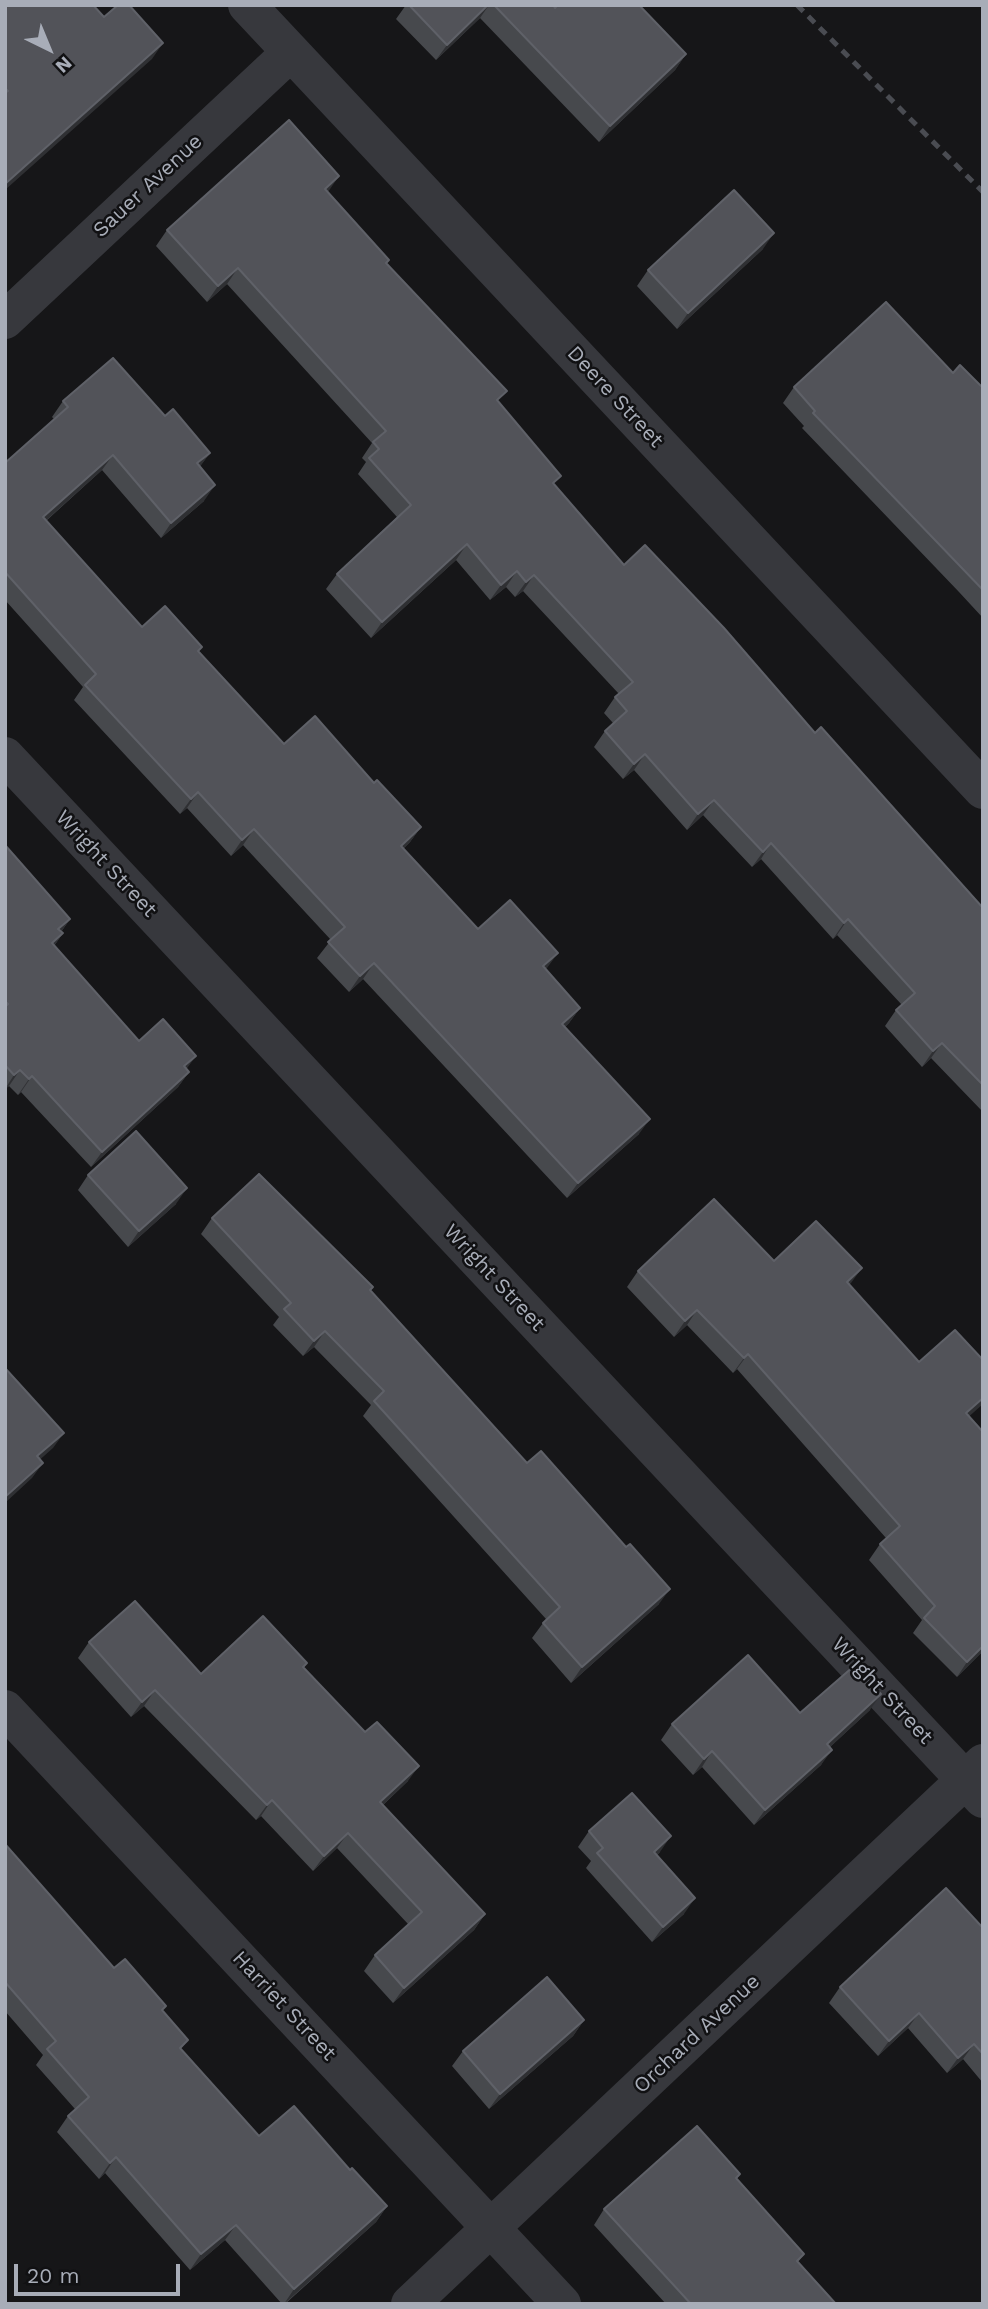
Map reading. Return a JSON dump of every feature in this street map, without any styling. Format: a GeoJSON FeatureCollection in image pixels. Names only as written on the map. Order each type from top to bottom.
{"type":"FeatureCollection","features":[{"type":"Feature","properties":{"kind":"street","name":"Deere Street"},"geometry":{"type":"LineString","coordinates":[[247,5],[983,790]]}},
{"type":"Feature","properties":{"kind":"street","name":"Sauer Avenue"},"geometry":{"type":"LineString","coordinates":[[5,320],[291,52]]}},
{"type":"Feature","properties":{"kind":"street","name":"Wright Street"},"geometry":{"type":"LineString","coordinates":[[5,756],[977,1781]]}},
{"type":"Feature","properties":{"kind":"street","name":"Harriet Street"},"geometry":{"type":"LineString","coordinates":[[5,1709],[562,2304]]}},
{"type":"Feature","properties":{"kind":"street","name":"Orchard Avenue"},"geometry":{"type":"LineString","coordinates":[[410,2304],[490,2227],[977,1781]]}},
{"type":"Feature","properties":{"kind":"building"},"geometry":{"type":"Polygon","coordinates":[[[5,5],[93,5],[104,17],[118,5],[129,5],[163,43],[5,184],[5,93],[8,91],[5,88],[5,5]]]}},
{"type":"Feature","properties":{"kind":"building"},"geometry":{"type":"Polygon","coordinates":[[[409,5],[488,5],[447,45],[409,5]]]}},
{"type":"Feature","properties":{"kind":"building"},"geometry":{"type":"Polygon","coordinates":[[[494,5],[553,5],[555,8],[558,5],[639,5],[686,54],[610,126],[494,5]]]}},
{"type":"Feature","properties":{"kind":"building"},"geometry":{"type":"Polygon","coordinates":[[[289,120],[339,176],[325,189],[389,260],[386,263],[507,391],[497,400],[561,476],[553,483],[624,565],[645,545],[724,628],[815,733],[821,727],[983,908],[983,1085],[942,1043],[933,1051],[896,1010],[915,993],[848,919],[844,923],[771,843],[763,852],[714,800],[698,814],[645,754],[634,764],[605,731],[627,711],[615,697],[633,682],[534,575],[526,582],[517,571],[501,585],[467,544],[382,622],[337,574],[411,505],[369,458],[379,449],[373,442],[386,431],[238,268],[218,286],[167,230],[289,120]]]}},
{"type":"Feature","properties":{"kind":"building"},"geometry":{"type":"Polygon","coordinates":[[[734,190],[774,233],[688,313],[648,270],[734,190]]]}},
{"type":"Feature","properties":{"kind":"building"},"geometry":{"type":"Polygon","coordinates":[[[886,302],[953,373],[960,365],[983,388],[983,590],[813,413],[815,411],[794,387],[886,302]]]}},
{"type":"Feature","properties":{"kind":"building"},"geometry":{"type":"Polygon","coordinates":[[[113,358],[165,416],[173,409],[210,453],[197,463],[215,485],[171,523],[113,455],[43,517],[142,627],[165,606],[202,647],[198,651],[284,744],[315,716],[374,783],[377,780],[421,827],[401,846],[478,929],[510,900],[558,953],[543,966],[580,1008],[562,1024],[650,1119],[578,1183],[374,963],[360,976],[328,942],[345,927],[254,829],[242,840],[198,792],[191,799],[85,685],[96,674],[5,572],[5,463],[68,407],[63,401],[113,358]]]}},
{"type":"Feature","properties":{"kind":"building"},"geometry":{"type":"Polygon","coordinates":[[[5,845],[70,919],[58,929],[63,933],[52,943],[139,1041],[163,1019],[196,1056],[184,1066],[189,1072],[102,1152],[32,1076],[29,1079],[20,1070],[14,1075],[5,1065],[5,1007],[8,1004],[5,1001],[5,845]]]}},
{"type":"Feature","properties":{"kind":"building"},"geometry":{"type":"Polygon","coordinates":[[[136,1131],[187,1188],[139,1231],[88,1175],[136,1131]]]}},
{"type":"Feature","properties":{"kind":"building"},"geometry":{"type":"Polygon","coordinates":[[[259,1174],[373,1287],[370,1290],[527,1463],[541,1451],[626,1547],[630,1544],[670,1589],[582,1667],[543,1623],[560,1607],[374,1401],[384,1391],[325,1331],[314,1341],[284,1309],[291,1303],[212,1218],[259,1174]]]}},
{"type":"Feature","properties":{"kind":"building"},"geometry":{"type":"Polygon","coordinates":[[[714,1199],[774,1261],[816,1221],[862,1268],[847,1282],[919,1362],[955,1330],[983,1360],[983,1398],[966,1413],[983,1432],[983,1646],[967,1662],[924,1618],[935,1606],[880,1544],[900,1526],[748,1354],[744,1358],[697,1310],[685,1321],[638,1271],[714,1199]]]}},
{"type":"Feature","properties":{"kind":"building"},"geometry":{"type":"Polygon","coordinates":[[[5,1368],[64,1433],[37,1456],[43,1463],[5,1497],[5,1368]]]}},
{"type":"Feature","properties":{"kind":"building"},"geometry":{"type":"Polygon","coordinates":[[[135,1601],[201,1674],[263,1616],[307,1663],[303,1667],[365,1732],[377,1722],[419,1766],[380,1802],[485,1914],[404,1988],[375,1955],[422,1912],[348,1833],[324,1856],[272,1800],[267,1805],[155,1690],[142,1702],[89,1642],[135,1601]]]}},
{"type":"Feature","properties":{"kind":"building"},"geometry":{"type":"Polygon","coordinates":[[[748,1655],[800,1713],[854,1666],[881,1694],[827,1744],[832,1750],[765,1810],[712,1751],[704,1759],[672,1724],[748,1655]]]}},
{"type":"Feature","properties":{"kind":"building"},"geometry":{"type":"Polygon","coordinates":[[[632,1793],[671,1836],[654,1852],[695,1898],[663,1927],[597,1853],[603,1848],[589,1831],[632,1793]]]}},
{"type":"Feature","properties":{"kind":"building"},"geometry":{"type":"Polygon","coordinates":[[[5,1844],[114,1968],[125,1959],[166,2006],[162,2010],[188,2040],[180,2048],[259,2136],[294,2106],[350,2170],[352,2168],[387,2206],[294,2289],[236,2225],[201,2254],[116,2157],[110,2163],[68,2116],[89,2097],[47,2049],[56,2041],[5,1982],[5,1844]]]}},
{"type":"Feature","properties":{"kind":"building"},"geometry":{"type":"Polygon","coordinates":[[[946,1888],[983,1928],[983,2054],[974,2044],[958,2058],[919,2013],[889,2041],[840,1987],[946,1888]]]}},
{"type":"Feature","properties":{"kind":"building"},"geometry":{"type":"Polygon","coordinates":[[[547,1977],[584,2020],[500,2094],[463,2051],[547,1977]]]}},
{"type":"Feature","properties":{"kind":"building"},"geometry":{"type":"Polygon","coordinates":[[[697,2126],[740,2174],[736,2178],[804,2254],[797,2261],[836,2304],[691,2304],[604,2209],[697,2126]]]}},
{"type":"Feature","properties":{"kind":"railway"},"geometry":{"type":"LineString","coordinates":[[797,5],[983,192]]}}]}
